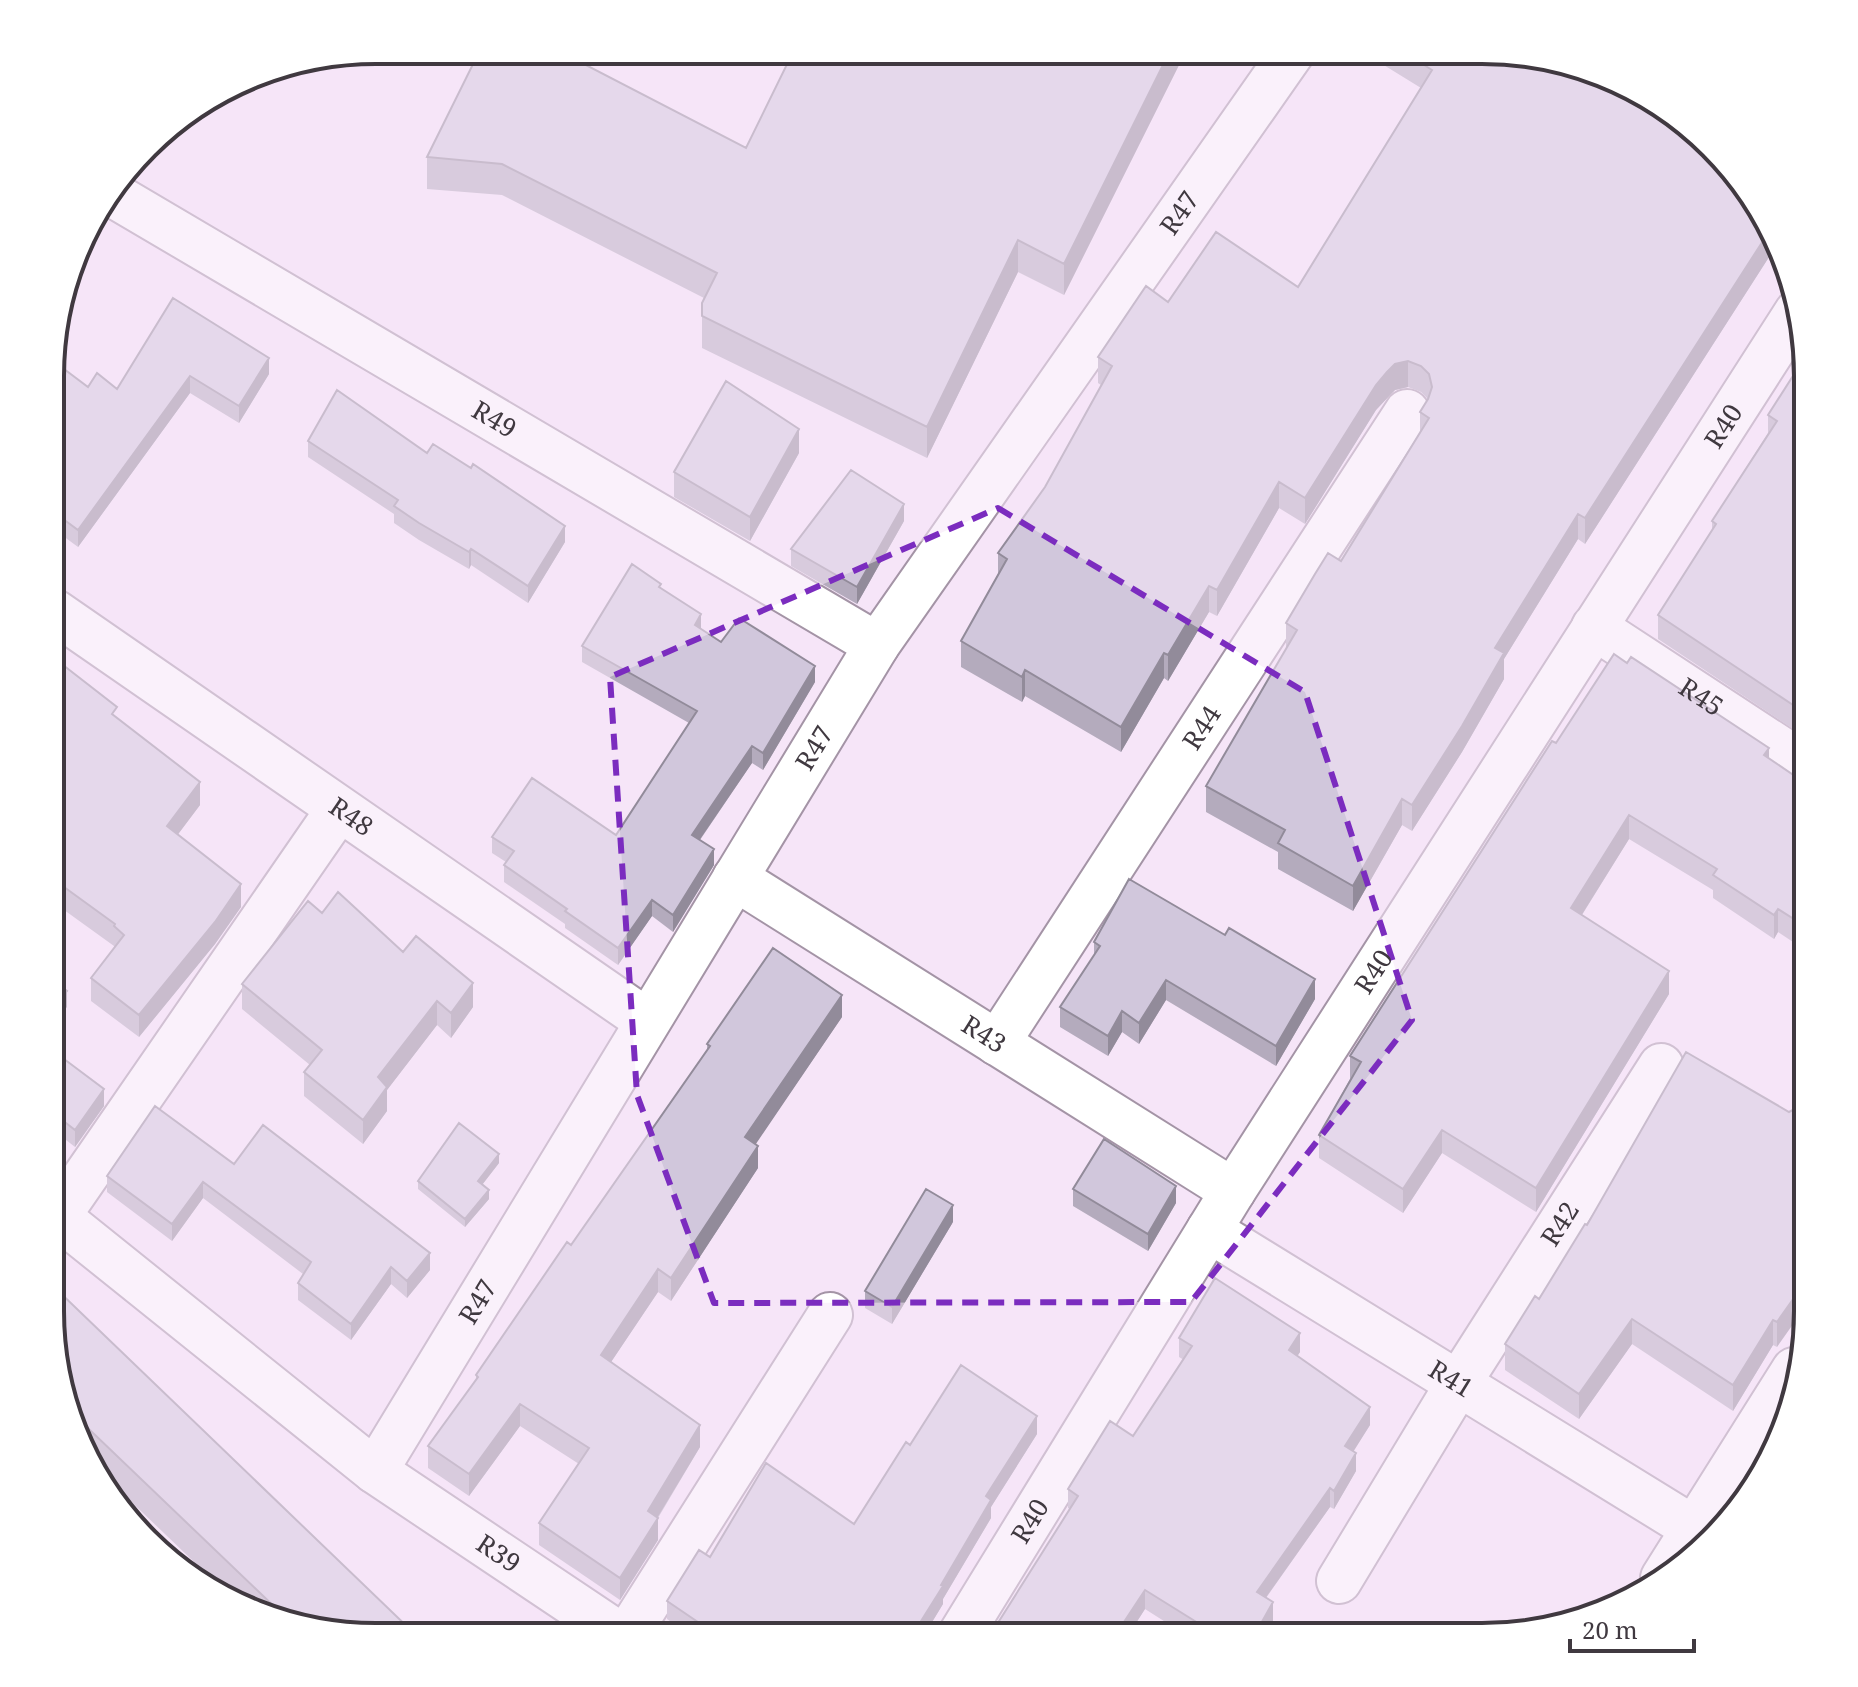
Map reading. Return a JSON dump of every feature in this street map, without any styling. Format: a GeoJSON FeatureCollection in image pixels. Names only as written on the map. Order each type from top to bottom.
{"type":"FeatureCollection","features":[{"type":"Feature","properties":{"kind":"street","name":"R47"},"geometry":{"type":"LineString","coordinates":[[375,1471],[877,645],[1284,64]]}},
{"type":"Feature","properties":{"kind":"street","name":"R49"},"geometry":{"type":"LineString","coordinates":[[120,199],[877,645]]}},
{"type":"Feature","properties":{"kind":"street","name":"R40"},"geometry":{"type":"LineString","coordinates":[[968,1623],[1233,1191],[1789,324]]}},
{"type":"Feature","properties":{"kind":"street","name":"R44"},"geometry":{"type":"LineString","coordinates":[[997,1043],[1407,412]]}},
{"type":"Feature","properties":{"kind":"street","name":"R48"},"geometry":{"type":"LineString","coordinates":[[64,618],[647,1021]]}},
{"type":"Feature","properties":{"kind":"street","name":"R45"},"geometry":{"type":"LineString","coordinates":[[1594,627],[1794,758]]}},
{"type":"Feature","properties":{"kind":"street"},"geometry":{"type":"LineString","coordinates":[[64,1200],[339,809]]}},
{"type":"Feature","properties":{"kind":"street","name":"R43"},"geometry":{"type":"LineString","coordinates":[[735,878],[1233,1191]]}},
{"type":"Feature","properties":{"kind":"street","name":"R42"},"geometry":{"type":"LineString","coordinates":[[1339,1581],[1458,1384],[1661,1066]]}},
{"type":"Feature","properties":{"kind":"street","name":"R39"},"geometry":{"type":"LineString","coordinates":[[64,1220],[375,1471],[604,1623]]}},
{"type":"Feature","properties":{"kind":"street","name":"R41"},"geometry":{"type":"LineString","coordinates":[[1209,1230],[1693,1528]]}},
{"type":"Feature","properties":{"kind":"street"},"geometry":{"type":"LineString","coordinates":[[634,1623],[830,1315]]}},
{"type":"Feature","properties":{"kind":"street"},"geometry":{"type":"LineString","coordinates":[[1677,1555],[1785,1384]]}},
{"type":"Feature","properties":{"kind":"highlighted area"},"geometry":{"type":"Polygon","coordinates":[[[998,508],[1305,692],[1412,1020],[1191,1302],[714,1303],[637,1095],[610,677],[998,508]]]}},
{"type":"Feature","properties":{"kind":"building"},"geometry":{"type":"Polygon","coordinates":[[[473,64],[584,64],[746,148],[787,64],[1164,64],[1064,264],[1018,240],[927,427],[702,316],[702,303],[717,273],[502,164],[427,157],[473,64]]]}},
{"type":"Feature","properties":{"kind":"building"},"geometry":{"type":"Polygon","coordinates":[[[1423,64],[1523,67],[1563,75],[1620,96],[1672,128],[1703,155],[1730,186],[1763,241],[1585,518],[1578,514],[1495,648],[1504,653],[1462,726],[1412,805],[1402,799],[1353,886],[1278,843],[1285,830],[1206,786],[1297,630],[1286,623],[1315,574],[1328,553],[1341,561],[1429,418],[1420,412],[1432,387],[1429,374],[1421,366],[1408,361],[1395,364],[1387,372],[1305,498],[1279,482],[1217,590],[1209,586],[1168,655],[1164,653],[1121,727],[1025,670],[1022,677],[961,641],[1007,559],[998,553],[1045,487],[1112,366],[1098,357],[1146,286],[1168,302],[1216,232],[1298,287],[1432,70],[1423,64]]]}},
{"type":"Feature","properties":{"kind":"building"},"geometry":{"type":"Polygon","coordinates":[[[173,298],[269,358],[239,406],[190,376],[78,530],[64,520],[64,369],[88,387],[97,373],[117,389],[173,298]]]}},
{"type":"Feature","properties":{"kind":"building"},"geometry":{"type":"Polygon","coordinates":[[[1794,374],[1794,706],[1658,615],[1716,524],[1712,521],[1777,421],[1768,415],[1794,374]]]}},
{"type":"Feature","properties":{"kind":"building"},"geometry":{"type":"Polygon","coordinates":[[[726,381],[799,429],[750,517],[674,472],[726,381]]]}},
{"type":"Feature","properties":{"kind":"building"},"geometry":{"type":"Polygon","coordinates":[[[337,390],[427,453],[433,444],[471,468],[473,464],[565,526],[528,586],[471,549],[469,552],[419,523],[394,506],[398,500],[308,441],[337,390]]]}},
{"type":"Feature","properties":{"kind":"building"},"geometry":{"type":"Polygon","coordinates":[[[851,470],[904,504],[857,587],[791,549],[851,470]]]}},
{"type":"Feature","properties":{"kind":"building"},"geometry":{"type":"Polygon","coordinates":[[[632,564],[661,584],[659,587],[701,614],[695,625],[721,642],[739,618],[815,666],[763,753],[752,746],[692,835],[714,849],[673,915],[652,900],[618,948],[504,865],[514,851],[492,837],[532,778],[616,835],[697,711],[582,646],[632,564]]]}},
{"type":"Feature","properties":{"kind":"building"},"geometry":{"type":"Polygon","coordinates":[[[1614,654],[1627,663],[1631,657],[1769,748],[1764,755],[1794,775],[1794,919],[1778,909],[1774,915],[1713,875],[1717,869],[1629,815],[1571,908],[1669,971],[1536,1188],[1442,1130],[1403,1189],[1319,1135],[1361,1062],[1350,1056],[1552,741],[1556,743],[1614,654]]]}},
{"type":"Feature","properties":{"kind":"building"},"geometry":{"type":"Polygon","coordinates":[[[64,666],[117,707],[112,714],[200,782],[167,826],[241,884],[215,922],[139,1015],[91,978],[124,935],[115,924],[64,887],[64,666]]]}},
{"type":"Feature","properties":{"kind":"building"},"geometry":{"type":"Polygon","coordinates":[[[1129,879],[1225,935],[1229,928],[1315,979],[1276,1046],[1166,980],[1139,1023],[1122,1011],[1108,1036],[1060,1007],[1100,946],[1094,942],[1129,879]]]}},
{"type":"Feature","properties":{"kind":"building"},"geometry":{"type":"Polygon","coordinates":[[[338,892],[403,952],[416,936],[473,983],[451,1013],[437,1001],[378,1077],[387,1087],[363,1120],[304,1072],[322,1050],[242,984],[308,901],[322,913],[338,892]]]}},
{"type":"Feature","properties":{"kind":"building"},"geometry":{"type":"Polygon","coordinates":[[[773,948],[842,995],[745,1137],[758,1146],[671,1278],[658,1269],[601,1355],[700,1425],[648,1511],[658,1518],[620,1578],[539,1523],[589,1448],[520,1404],[469,1474],[428,1446],[478,1377],[476,1375],[567,1242],[571,1245],[710,1046],[707,1044],[773,948]]]}},
{"type":"Feature","properties":{"kind":"building"},"geometry":{"type":"Polygon","coordinates":[[[1686,1052],[1789,1112],[1794,1109],[1794,1298],[1777,1322],[1773,1320],[1733,1385],[1632,1319],[1579,1394],[1505,1344],[1535,1296],[1539,1299],[1587,1225],[1686,1052]]]}},
{"type":"Feature","properties":{"kind":"building"},"geometry":{"type":"Polygon","coordinates":[[[64,1059],[104,1089],[75,1130],[64,1121],[64,1059]]]}},
{"type":"Feature","properties":{"kind":"building"},"geometry":{"type":"Polygon","coordinates":[[[155,1106],[234,1164],[263,1125],[430,1253],[407,1281],[391,1267],[351,1324],[298,1283],[311,1262],[203,1182],[172,1224],[107,1176],[155,1106]]]}},
{"type":"Feature","properties":{"kind":"building"},"geometry":{"type":"Polygon","coordinates":[[[459,1123],[499,1154],[478,1181],[489,1190],[465,1219],[418,1181],[459,1123]]]}},
{"type":"Feature","properties":{"kind":"building"},"geometry":{"type":"Polygon","coordinates":[[[1104,1139],[1176,1186],[1148,1234],[1073,1189],[1104,1139]]]}},
{"type":"Feature","properties":{"kind":"building"},"geometry":{"type":"Polygon","coordinates":[[[926,1189],[953,1205],[892,1307],[865,1291],[926,1189]]]}},
{"type":"Feature","properties":{"kind":"building"},"geometry":{"type":"Polygon","coordinates":[[[1215,1278],[1300,1333],[1289,1350],[1370,1407],[1345,1446],[1356,1453],[1334,1491],[1330,1488],[1257,1592],[1273,1602],[1261,1623],[1198,1623],[1145,1590],[1123,1623],[998,1623],[1078,1496],[1068,1489],[1110,1421],[1133,1436],[1192,1346],[1179,1338],[1215,1278]]]}},
{"type":"Feature","properties":{"kind":"building"},"geometry":{"type":"Polygon","coordinates":[[[64,1297],[403,1623],[335,1620],[272,1605],[87,1427],[70,1372],[64,1297]]]}},
{"type":"Feature","properties":{"kind":"building"},"geometry":{"type":"Polygon","coordinates":[[[961,1365],[1037,1416],[986,1496],[991,1500],[920,1623],[699,1623],[667,1601],[699,1550],[710,1557],[766,1463],[854,1524],[906,1442],[910,1445],[961,1365]]]}}]}
